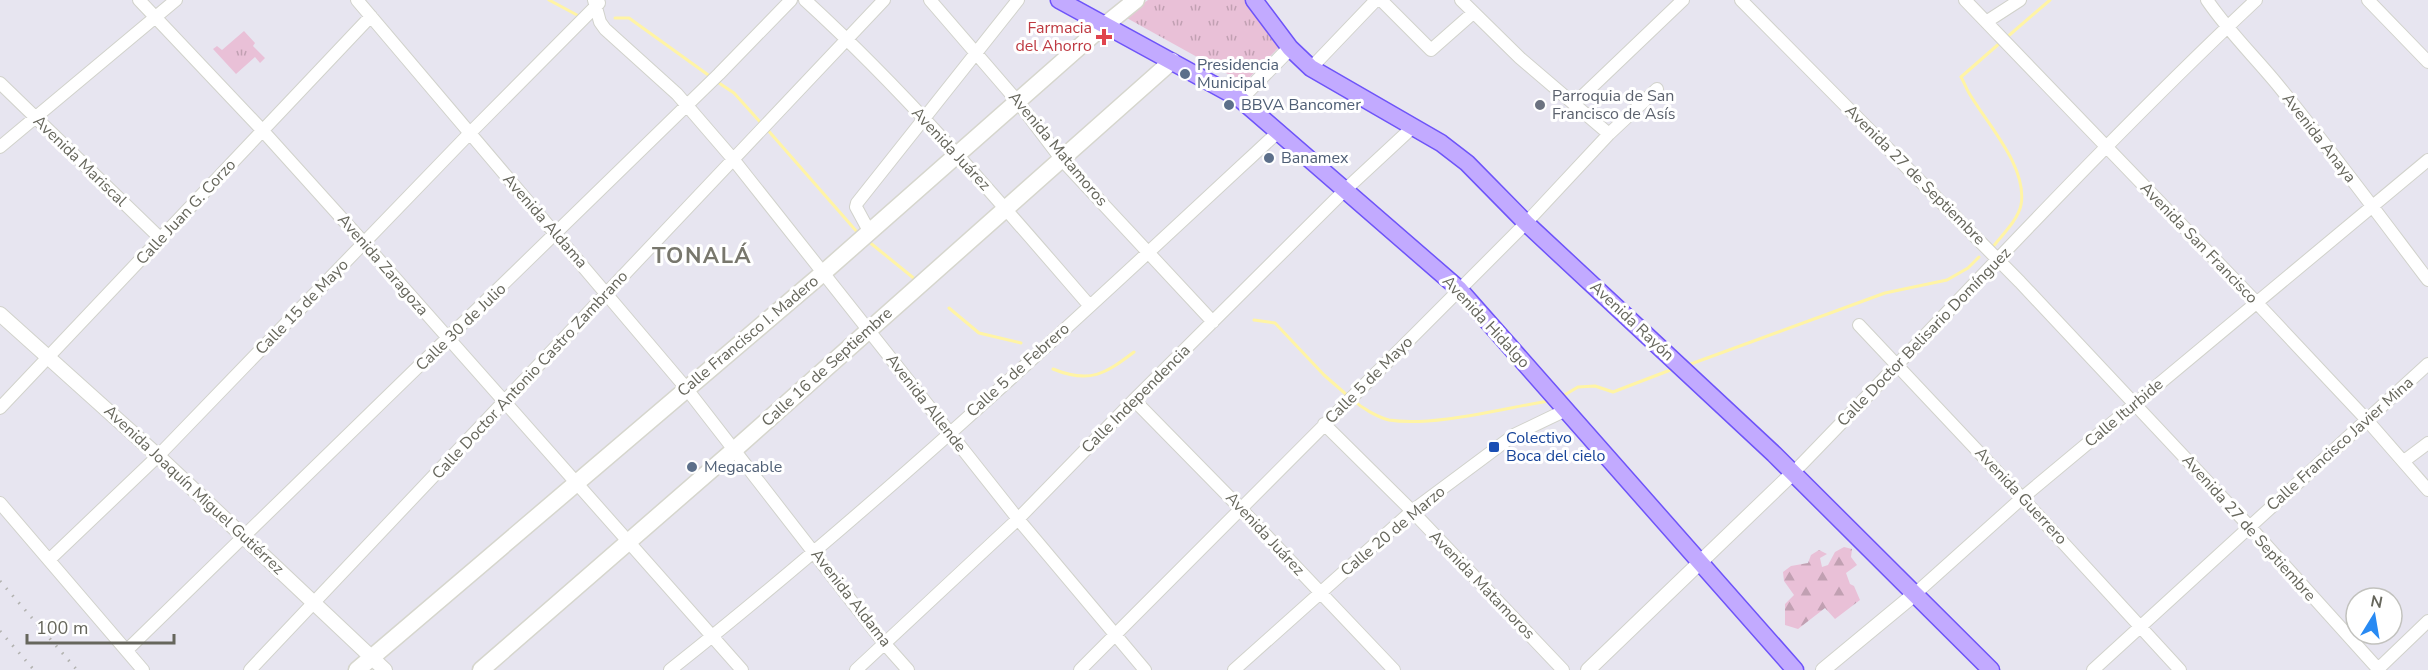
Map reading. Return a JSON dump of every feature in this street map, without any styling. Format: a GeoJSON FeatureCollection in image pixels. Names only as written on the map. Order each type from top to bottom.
{"type":"FeatureCollection","features":[{"type":"Feature","properties":{"kind":"main road","name":"Avenida Hidalgo"},"geometry":{"type":"LineString","coordinates":[[1059,0],[1240,99],[1460,290],[1795,670]]}},
{"type":"Feature","properties":{"kind":"main road","name":"Calle Francisco I. Madero"},"geometry":{"type":"LineString","coordinates":[[357,670],[823,273],[1136,0]]}},
{"type":"Feature","properties":{"kind":"main road","name":"Avenida Rayón"},"geometry":{"type":"LineString","coordinates":[[1257,1],[1290,48],[1311,68],[1442,143],[1467,163],[1526,223],[1793,473],[1991,670]]}},
{"type":"Feature","properties":{"kind":"main road","name":"Calle 16 de Septiembre"},"geometry":{"type":"LineString","coordinates":[[481,670],[734,450],[1172,62]]}},
{"type":"Feature","properties":{"kind":"street","name":"Avenida Zaragoza"},"geometry":{"type":"LineString","coordinates":[[139,0],[263,130],[742,670]]}},
{"type":"Feature","properties":{"kind":"street"},"geometry":{"type":"LineString","coordinates":[[0,147],[176,0]]}},
{"type":"Feature","properties":{"kind":"street","name":"Avenida Aldama"},"geometry":{"type":"LineString","coordinates":[[357,0],[686,388],[884,643],[908,670]]}},
{"type":"Feature","properties":{"kind":"street","name":"Calle 30 de Julio"},"geometry":{"type":"LineString","coordinates":[[127,650],[719,74],[791,0]]}},
{"type":"Feature","properties":{"kind":"street","name":"Avenida Juárez"},"geometry":{"type":"LineString","coordinates":[[805,0],[847,38],[925,119],[1089,305]]}},
{"type":"Feature","properties":{"kind":"street","name":"Calle Doctor Antonio Castro Zambrano"},"geometry":{"type":"LineString","coordinates":[[250,670],[316,603],[884,0]]}},
{"type":"Feature","properties":{"kind":"street","name":"Avenida Matamoros"},"geometry":{"type":"LineString","coordinates":[[930,0],[1018,102],[1062,159],[1213,321]]}},
{"type":"Feature","properties":{"kind":"street"},"geometry":{"type":"LineString","coordinates":[[867,233],[856,205],[1018,0]]}},
{"type":"Feature","properties":{"kind":"street"},"geometry":{"type":"LineString","coordinates":[[1311,68],[1376,0]]}},
{"type":"Feature","properties":{"kind":"street"},"geometry":{"type":"LineString","coordinates":[[1381,0],[1431,50],[1473,13]]}},
{"type":"Feature","properties":{"kind":"street"},"geometry":{"type":"LineString","coordinates":[[1461,0],[1520,58],[1609,134]]}},
{"type":"Feature","properties":{"kind":"street"},"geometry":{"type":"LineString","coordinates":[[1574,104],[1683,0]]}},
{"type":"Feature","properties":{"kind":"street","name":"Avenida 27 de Septiembre"},"geometry":{"type":"LineString","coordinates":[[1741,0],[1998,259],[2250,527],[2378,669]]}},
{"type":"Feature","properties":{"kind":"street","name":"Avenida San Francisco"},"geometry":{"type":"LineString","coordinates":[[1965,0],[2256,302],[2366,419],[2428,490]]}},
{"type":"Feature","properties":{"kind":"street"},"geometry":{"type":"LineString","coordinates":[[1990,26],[2020,0]]}},
{"type":"Feature","properties":{"kind":"street","name":"Avenida Anaya"},"geometry":{"type":"LineString","coordinates":[[2207,0],[2226,28],[2275,82],[2428,280]]}},
{"type":"Feature","properties":{"kind":"street","name":"Calle Doctor Belisario Domínguez"},"geometry":{"type":"LineString","coordinates":[[1588,670],[1793,473],[2105,146],[2256,0]]}},
{"type":"Feature","properties":{"kind":"street","name":"Avenida Allende"},"geometry":{"type":"LineString","coordinates":[[598,2],[600,22],[605,29],[691,101],[733,159],[949,433],[1145,670]]}},
{"type":"Feature","properties":{"kind":"street","name":"Calle 15 de Mayo"},"geometry":{"type":"LineString","coordinates":[[50,559],[158,456],[598,2]]}},
{"type":"Feature","properties":{"kind":"street"},"geometry":{"type":"LineString","coordinates":[[2374,2],[2428,62]]}},
{"type":"Feature","properties":{"kind":"street","name":"Calle Juan G. Corzo"},"geometry":{"type":"LineString","coordinates":[[0,408],[371,16]]}},
{"type":"Feature","properties":{"kind":"street"},"geometry":{"type":"LineString","coordinates":[[1240,99],[1290,48]]}},
{"type":"Feature","properties":{"kind":"street","name":"Avenida Mariscal"},"geometry":{"type":"LineString","coordinates":[[0,83],[161,239]]}},
{"type":"Feature","properties":{"kind":"street","name":"Calle 5 de Mayo"},"geometry":{"type":"LineString","coordinates":[[1080,670],[1460,290],[1609,134],[1657,88]]}},
{"type":"Feature","properties":{"kind":"street","name":"Calle Independencia"},"geometry":{"type":"LineString","coordinates":[[856,670],[1018,519],[1345,190],[1414,126]]}},
{"type":"Feature","properties":{"kind":"street","name":"Calle 5 de Febrero"},"geometry":{"type":"LineString","coordinates":[[670,670],[815,552],[1149,252],[1278,132]]}},
{"type":"Feature","properties":{"kind":"street","name":"Calle Iturbide"},"geometry":{"type":"LineString","coordinates":[[1823,670],[1916,593],[2022,498],[2428,160]]}},
{"type":"Feature","properties":{"kind":"street","name":"Avenida Joaquín Miguel Gutiérrez"},"geometry":{"type":"LineString","coordinates":[[0,314],[158,456],[385,670]]}},
{"type":"Feature","properties":{"kind":"street","name":"Avenida Guerrero"},"geometry":{"type":"LineString","coordinates":[[1859,325],[2142,626],[2180,670]]}},
{"type":"Feature","properties":{"kind":"street","name":"Calle Francisco Javier Mina"},"geometry":{"type":"LineString","coordinates":[[2093,670],[2428,364]]}},
{"type":"Feature","properties":{"kind":"street","name":"Avenida Juárez"},"geometry":{"type":"LineString","coordinates":[[1134,400],[1394,670]]}},
{"type":"Feature","properties":{"kind":"street","name":"Calle 20 de Marzo"},"geometry":{"type":"LineString","coordinates":[[1234,670],[1412,511],[1514,435],[1564,409]]}},
{"type":"Feature","properties":{"kind":"street","name":"Avenida Matamoros"},"geometry":{"type":"LineString","coordinates":[[1324,424],[1412,511],[1563,670]]}},
{"type":"Feature","properties":{"kind":"street"},"geometry":{"type":"LineString","coordinates":[[2404,461],[2428,443]]}},
{"type":"Feature","properties":{"kind":"street"},"geometry":{"type":"LineString","coordinates":[[0,503],[143,670]]}},
{"type":"Feature","properties":{"kind":"street"},"geometry":{"type":"LineString","coordinates":[[2378,669],[2428,621]]}},
{"type":"Feature","properties":{"kind":"green space"},"geometry":{"type":"Polygon","coordinates":[[[1148,0],[1247,0],[1282,44],[1244,83],[1125,17],[1148,0]]]}},
{"type":"Feature","properties":{"kind":"green space"},"geometry":{"type":"Polygon","coordinates":[[[244,31],[255,43],[253,46],[265,58],[260,63],[255,57],[236,74],[213,49],[217,46],[222,50],[244,31]]]}},
{"type":"Feature","properties":{"kind":"green space"},"geometry":{"type":"Polygon","coordinates":[[[1844,547],[1852,549],[1851,557],[1857,565],[1846,573],[1860,600],[1835,619],[1825,608],[1798,629],[1785,625],[1785,604],[1794,595],[1784,581],[1783,572],[1791,566],[1808,563],[1811,555],[1819,550],[1827,554],[1820,558],[1822,567],[1828,565],[1835,552],[1844,547]]]}},
{"type":"Feature","properties":{"kind":"waterway"},"geometry":{"type":"LineString","coordinates":[[549,0],[577,15]]}},
{"type":"Feature","properties":{"kind":"waterway"},"geometry":{"type":"LineString","coordinates":[[2006,38],[2050,0]]}},
{"type":"Feature","properties":{"kind":"waterway"},"geometry":{"type":"LineString","coordinates":[[615,18],[629,18],[711,77]]}},
{"type":"Feature","properties":{"kind":"waterway"},"geometry":{"type":"LineString","coordinates":[[1992,248],[2009,228],[2019,211],[2022,191],[2018,176],[2004,146],[1961,77],[2001,42]]}},
{"type":"Feature","properties":{"kind":"waterway"},"geometry":{"type":"LineString","coordinates":[[716,81],[734,93],[761,123]]}},
{"type":"Feature","properties":{"kind":"waterway"},"geometry":{"type":"LineString","coordinates":[[766,128],[858,233]]}},
{"type":"Feature","properties":{"kind":"waterway"},"geometry":{"type":"LineString","coordinates":[[868,241],[916,280]]}},
{"type":"Feature","properties":{"kind":"waterway"},"geometry":{"type":"LineString","coordinates":[[1688,365],[1885,293],[1947,280],[1968,268],[1979,257]]}},
{"type":"Feature","properties":{"kind":"waterway"},"geometry":{"type":"LineString","coordinates":[[949,308],[979,333],[1021,343]]}},
{"type":"Feature","properties":{"kind":"waterway"},"geometry":{"type":"LineString","coordinates":[[1254,320],[1275,323],[1324,375],[1348,396]]}},
{"type":"Feature","properties":{"kind":"waterway"},"geometry":{"type":"LineString","coordinates":[[1053,369],[1077,376],[1087,376],[1105,371],[1134,352]]}},
{"type":"Feature","properties":{"kind":"waterway"},"geometry":{"type":"LineString","coordinates":[[1561,397],[1578,387],[1595,386],[1613,392],[1673,369]]}},
{"type":"Feature","properties":{"kind":"waterway"},"geometry":{"type":"LineString","coordinates":[[1353,400],[1380,417],[1407,421],[1448,419],[1549,401]]}},
{"type":"Feature","properties":{"kind":"railway"},"geometry":{"type":"LineString","coordinates":[[0,581],[77,670]]}},
{"type":"Feature","properties":{"kind":"railway"},"geometry":{"type":"LineString","coordinates":[[0,631],[34,670]]}},
{"type":"Feature","properties":{"kind":"place","name":"Farmacia del Ahorro"},"geometry":{"type":"Point","coordinates":[1104,37]}},
{"type":"Feature","properties":{"kind":"place","name":"Presidencia Municipal"},"geometry":{"type":"Point","coordinates":[1185,74]}},
{"type":"Feature","properties":{"kind":"place","name":"BBVA Bancomer"},"geometry":{"type":"Point","coordinates":[1229,105]}},
{"type":"Feature","properties":{"kind":"place","name":"Parroquia de San Francisco de Asís"},"geometry":{"type":"Point","coordinates":[1540,105]}},
{"type":"Feature","properties":{"kind":"place","name":"Banamex"},"geometry":{"type":"Point","coordinates":[1269,158]}},
{"type":"Feature","properties":{"kind":"place","name":"Colectivo Boca del cielo"},"geometry":{"type":"Point","coordinates":[1494,447]}},
{"type":"Feature","properties":{"kind":"place","name":"Megacable"},"geometry":{"type":"Point","coordinates":[692,467]}},
{"type":"Feature","properties":{"kind":"district","name":"TONALÁ"},"geometry":{"type":"Point","coordinates":[702,256]}}]}
